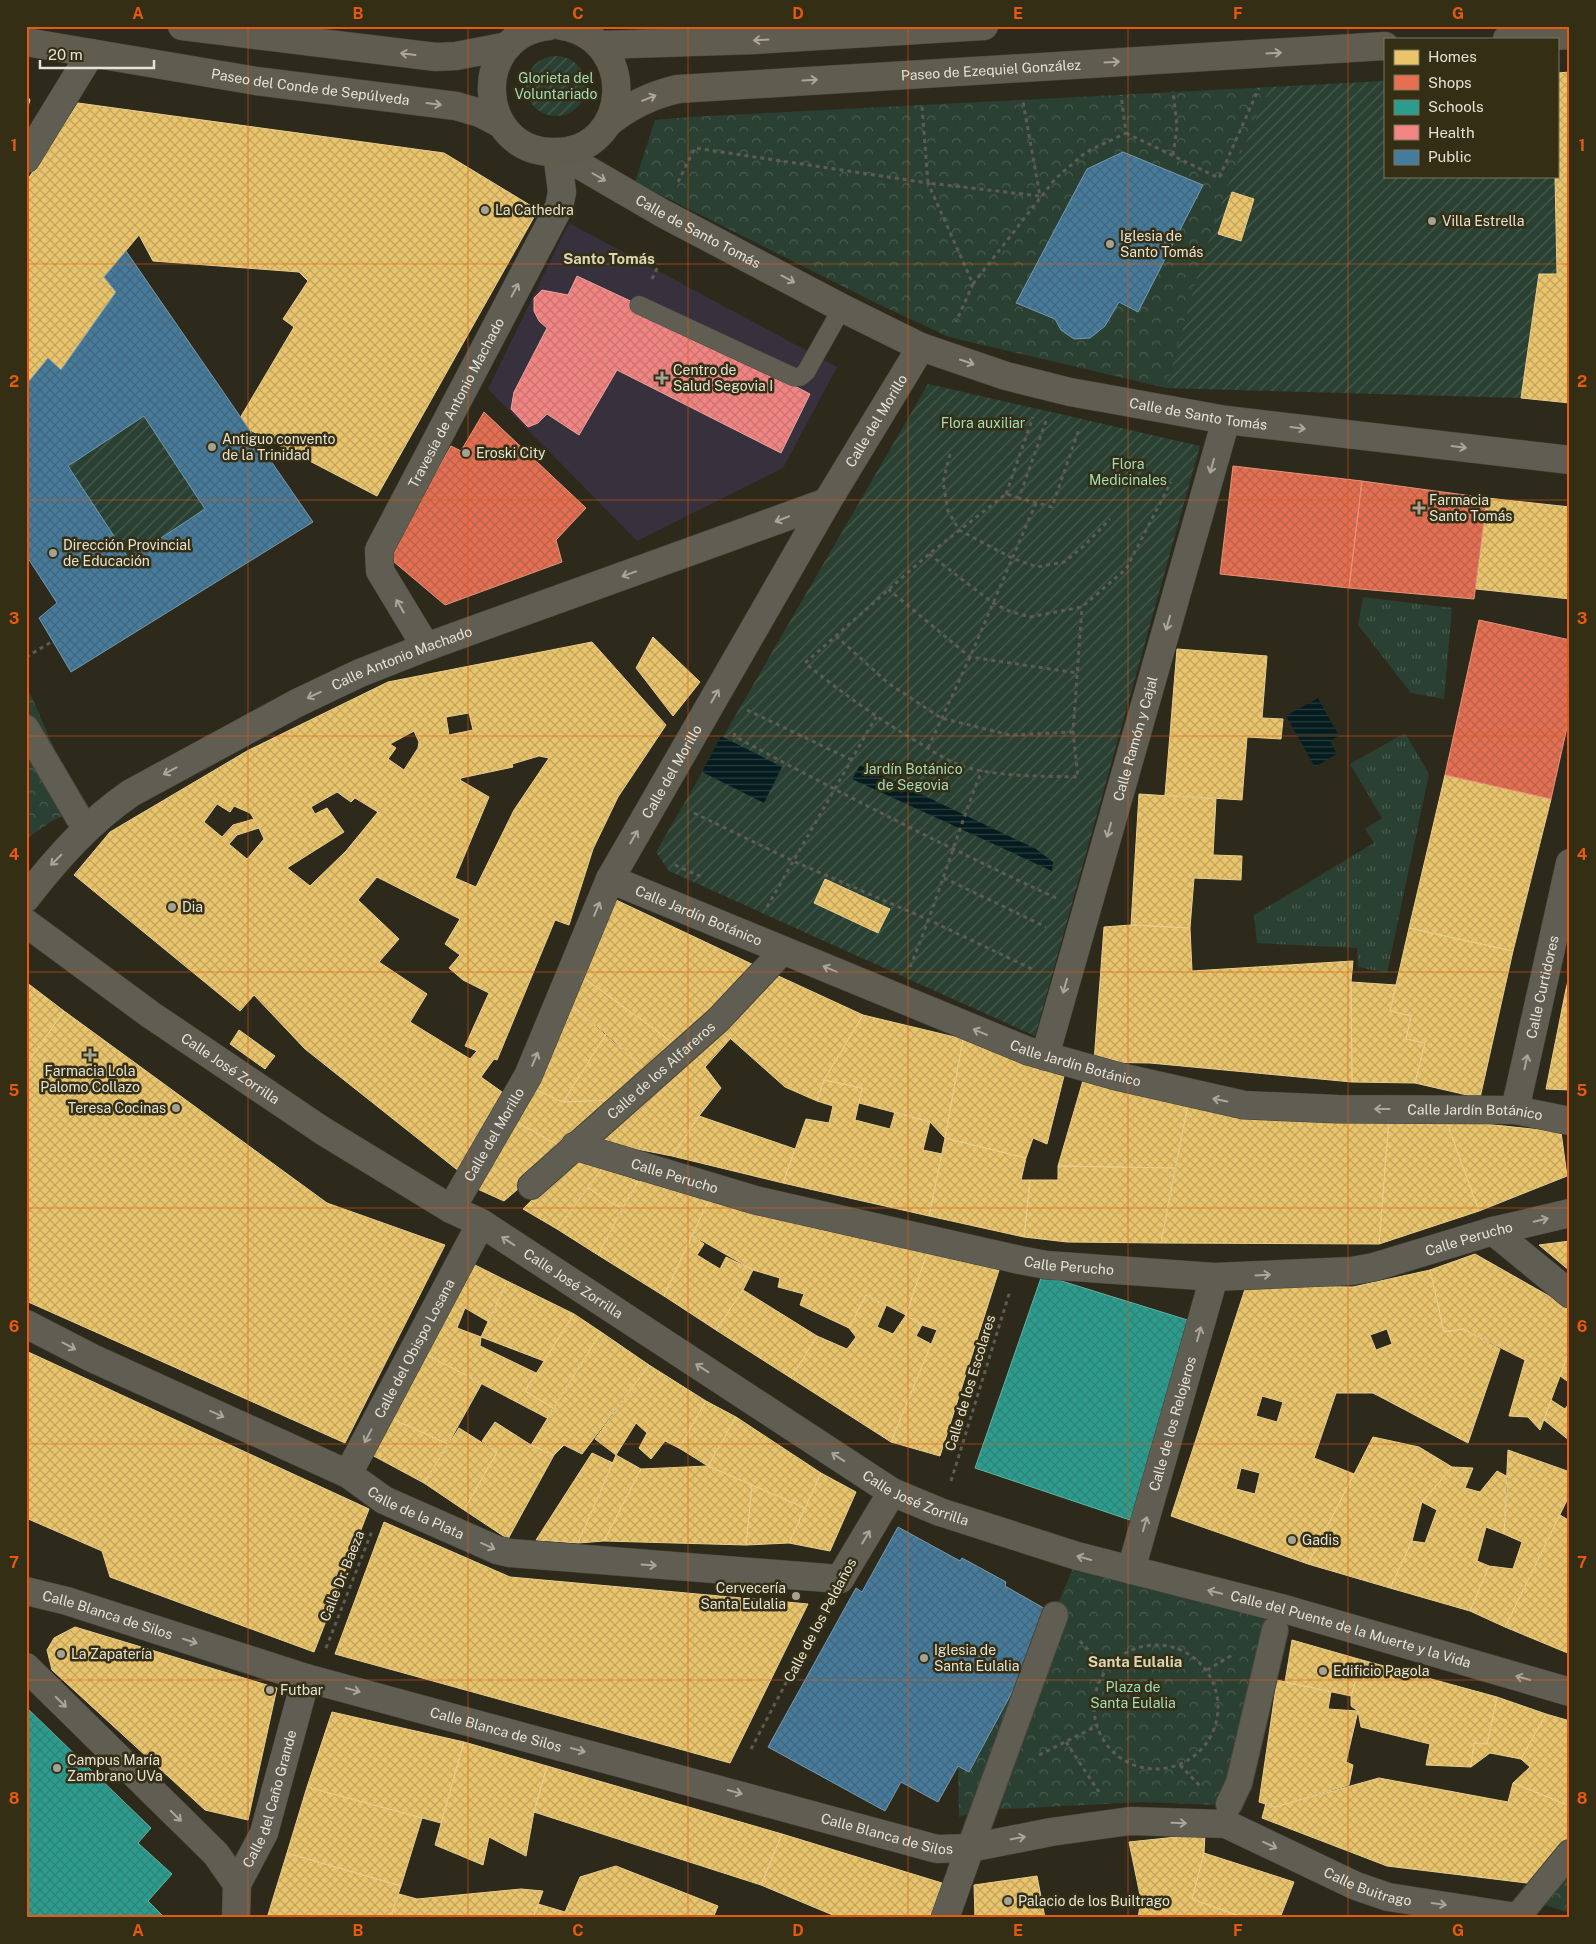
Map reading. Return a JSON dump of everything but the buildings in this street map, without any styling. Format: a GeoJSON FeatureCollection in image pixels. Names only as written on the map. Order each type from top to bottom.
{"type":"FeatureCollection","features":[{"type":"Feature","properties":{"kind":"main road"},"geometry":{"type":"LineString","coordinates":[[182,26],[436,57],[456,56],[508,46]]}},
{"type":"Feature","properties":{"kind":"main road"},"geometry":{"type":"LineString","coordinates":[[549,26],[522,34],[508,46],[497,61],[491,88],[494,107],[501,124],[522,144],[538,150],[557,152],[580,146],[600,132],[608,123],[616,100],[617,89],[613,65],[600,45],[580,31],[562,26]]}},
{"type":"Feature","properties":{"kind":"main road"},"geometry":{"type":"LineString","coordinates":[[600,45],[737,41],[984,26]]}},
{"type":"Feature","properties":{"kind":"main road"},"geometry":{"type":"LineString","coordinates":[[1523,38],[1570,35]]}},
{"type":"Feature","properties":{"kind":"main road","name":"Paseo del Conde de Sepúlveda"},"geometry":{"type":"LineString","coordinates":[[26,42],[256,81],[456,106],[480,113],[501,124]]}},
{"type":"Feature","properties":{"kind":"main road","name":"Paseo de Ezequiel González"},"geometry":{"type":"LineString","coordinates":[[608,123],[622,111],[641,101],[678,89],[1384,46]]}},
{"type":"Feature","properties":{"kind":"street"},"geometry":{"type":"LineString","coordinates":[[26,159],[92,53]]}},
{"type":"Feature","properties":{"kind":"street","name":"Calle de Santo Tomás"},"geometry":{"type":"LineString","coordinates":[[557,152],[662,213],[842,308],[921,347],[1006,376],[1070,392],[1226,420],[1570,460]]}},
{"type":"Feature","properties":{"kind":"street","name":"Travesía de Antonio Machado"},"geometry":{"type":"LineString","coordinates":[[426,647],[380,571],[379,550],[559,207],[562,192],[557,152]]}},
{"type":"Feature","properties":{"kind":"street","name":"Calle del Morillo"},"geometry":{"type":"LineString","coordinates":[[451,1209],[528,1076],[610,879],[827,502],[921,347]]}},
{"type":"Feature","properties":{"kind":"street","name":"Calle Ramón y Cajal"},"geometry":{"type":"LineString","coordinates":[[1044,1056],[1226,420]]}},
{"type":"Feature","properties":{"kind":"street","name":"Calle Antonio Machado"},"geometry":{"type":"LineString","coordinates":[[29,894],[49,867],[86,830],[131,792],[296,703],[360,673],[426,647],[827,502]]}},
{"type":"Feature","properties":{"kind":"street"},"geometry":{"type":"LineString","coordinates":[[26,728],[86,830]]}},
{"type":"Feature","properties":{"kind":"street","name":"Calle Curtidores"},"geometry":{"type":"LineString","coordinates":[[1515,1110],[1570,863]]}},
{"type":"Feature","properties":{"kind":"street","name":"Calle Jardín Botánico"},"geometry":{"type":"LineString","coordinates":[[610,879],[1044,1056],[1116,1076],[1244,1105],[1337,1109],[1515,1110],[1570,1121]]}},
{"type":"Feature","properties":{"kind":"street","name":"Calle José Zorrilla"},"geometry":{"type":"LineString","coordinates":[[35,929],[151,1015],[323,1131],[451,1209],[481,1223],[892,1492],[940,1512],[1077,1556],[1131,1570]]}},
{"type":"Feature","properties":{"kind":"street","name":"Calle de los Alfareros"},"geometry":{"type":"LineString","coordinates":[[531,1186],[718,1020],[784,950]]}},
{"type":"Feature","properties":{"kind":"street","name":"Calle Perucho"},"geometry":{"type":"LineString","coordinates":[[575,1146],[755,1200],[1020,1260],[1046,1265],[1214,1277],[1366,1268],[1493,1231],[1570,1213]]}},
{"type":"Feature","properties":{"kind":"street","name":"Calle del Obispo Losana"},"geometry":{"type":"LineString","coordinates":[[348,1474],[481,1223]]}},
{"type":"Feature","properties":{"kind":"street"},"geometry":{"type":"LineString","coordinates":[[1493,1231],[1570,1294]]}},
{"type":"Feature","properties":{"kind":"street","name":"Calle de los Relojeros"},"geometry":{"type":"LineString","coordinates":[[1131,1570],[1214,1277]]}},
{"type":"Feature","properties":{"kind":"street","name":"Calle de la Plata"},"geometry":{"type":"LineString","coordinates":[[26,1324],[92,1358],[348,1474],[384,1500],[510,1554],[840,1579]]}},
{"type":"Feature","properties":{"kind":"street","name":"Calle de los Peldaños"},"geometry":{"type":"LineString","coordinates":[[840,1579],[892,1492]]}},
{"type":"Feature","properties":{"kind":"street","name":"Calle del Puente de la Muerte y la Vida"},"geometry":{"type":"LineString","coordinates":[[1131,1570],[1281,1608],[1568,1688]]}},
{"type":"Feature","properties":{"kind":"street","name":"Calle Blanca de Silos"},"geometry":{"type":"LineString","coordinates":[[26,1591],[67,1601],[303,1687],[937,1848],[970,1848]]}},
{"type":"Feature","properties":{"kind":"street"},"geometry":{"type":"LineString","coordinates":[[945,1918],[1056,1615]]}},
{"type":"Feature","properties":{"kind":"street"},"geometry":{"type":"LineString","coordinates":[[970,1848],[1051,1832],[1130,1821],[1228,1814],[1239,1783],[1275,1630]]}},
{"type":"Feature","properties":{"kind":"street"},"geometry":{"type":"LineString","coordinates":[[26,1667],[216,1854],[237,1884]]}},
{"type":"Feature","properties":{"kind":"street","name":"Calle del Caño Grande"},"geometry":{"type":"LineString","coordinates":[[236,1918],[237,1884],[264,1833],[303,1687]]}},
{"type":"Feature","properties":{"kind":"street","name":"Calle Buitrago"},"geometry":{"type":"LineString","coordinates":[[1228,1814],[1356,1886],[1388,1897],[1520,1917]]}},
{"type":"Feature","properties":{"kind":"street"},"geometry":{"type":"LineString","coordinates":[[1520,1917],[1570,1853]]}},
{"type":"Feature","properties":{"kind":"lane"},"geometry":{"type":"LineString","coordinates":[[639,305],[794,377],[800,377],[806,372],[842,308]]}},
{"type":"Feature","properties":{"kind":"lane","name":"Calle José Zorrilla"},"geometry":{"type":"LineString","coordinates":[[29,894],[35,929]]}},
{"type":"Feature","properties":{"kind":"path"},"geometry":{"type":"LineString","coordinates":[[1126,133],[1219,178],[1262,80]]}},
{"type":"Feature","properties":{"kind":"path"},"geometry":{"type":"LineString","coordinates":[[1172,85],[1177,127],[1173,155]]}},
{"type":"Feature","properties":{"kind":"path"},"geometry":{"type":"LineString","coordinates":[[1120,88],[1126,133]]}},
{"type":"Feature","properties":{"kind":"path"},"geometry":{"type":"LineString","coordinates":[[1022,94],[1040,196]]}},
{"type":"Feature","properties":{"kind":"path"},"geometry":{"type":"LineString","coordinates":[[921,99],[928,183],[973,284]]}},
{"type":"Feature","properties":{"kind":"path"},"geometry":{"type":"LineString","coordinates":[[954,328],[973,284],[1040,196],[1070,165],[1086,152],[1126,133]]}},
{"type":"Feature","properties":{"kind":"path"},"geometry":{"type":"LineString","coordinates":[[676,186],[695,148],[928,183],[1040,196]]}},
{"type":"Feature","properties":{"kind":"path"},"geometry":{"type":"LineString","coordinates":[[1034,415],[1006,494],[929,554],[805,663],[851,700],[876,717],[958,764],[982,770],[1038,776],[1078,777],[1072,732],[1082,606]]}},
{"type":"Feature","properties":{"kind":"path"},"geometry":{"type":"LineString","coordinates":[[1019,498],[1046,418]]}},
{"type":"Feature","properties":{"kind":"path"},"geometry":{"type":"LineString","coordinates":[[1006,494],[1052,507],[1080,426]]}},
{"type":"Feature","properties":{"kind":"path"},"geometry":{"type":"LineString","coordinates":[[950,454],[943,482],[948,511],[959,530],[1012,558],[1037,568],[1064,562],[1085,545],[1110,519]]}},
{"type":"Feature","properties":{"kind":"path"},"geometry":{"type":"LineString","coordinates":[[929,554],[993,602],[1009,611],[1030,617],[1082,606],[1126,569],[1172,480]]}},
{"type":"Feature","properties":{"kind":"path"},"geometry":{"type":"LineString","coordinates":[[928,748],[970,658],[1036,502]]}},
{"type":"Feature","properties":{"kind":"path"},"geometry":{"type":"LineString","coordinates":[[888,589],[970,658],[1077,673]]}},
{"type":"Feature","properties":{"kind":"path"},"geometry":{"type":"LineString","coordinates":[[836,636],[888,684],[941,718],[1010,735],[1072,732]]}},
{"type":"Feature","properties":{"kind":"path"},"geometry":{"type":"LineString","coordinates":[[26,657],[53,641]]}},
{"type":"Feature","properties":{"kind":"path"},"geometry":{"type":"LineString","coordinates":[[743,718],[748,710],[850,759]]}},
{"type":"Feature","properties":{"kind":"path"},"geometry":{"type":"LineString","coordinates":[[767,907],[850,759],[876,717]]}},
{"type":"Feature","properties":{"kind":"path"},"geometry":{"type":"LineString","coordinates":[[738,727],[734,736],[834,790],[952,850],[1056,898],[1054,906]]}},
{"type":"Feature","properties":{"kind":"path"},"geometry":{"type":"LineString","coordinates":[[908,973],[930,920],[952,850],[982,770]]}},
{"type":"Feature","properties":{"kind":"path"},"geometry":{"type":"LineString","coordinates":[[694,813],[793,861],[930,920],[1037,972]]}},
{"type":"Feature","properties":{"kind":"path"},"geometry":{"type":"LineString","coordinates":[[944,878],[1046,928],[1049,920]]}},
{"type":"Feature","properties":{"kind":"path","name":"Calle de los Escolares"},"geometry":{"type":"LineString","coordinates":[[940,1512],[1020,1260]]}},
{"type":"Feature","properties":{"kind":"path","name":"Calle Dr. Baeza"},"geometry":{"type":"LineString","coordinates":[[325,1651],[384,1500]]}},
{"type":"Feature","properties":{"kind":"path","name":"Calle de los Peldaños"},"geometry":{"type":"LineString","coordinates":[[751,1749],[840,1579]]}},
{"type":"Feature","properties":{"kind":"path"},"geometry":{"type":"LineString","coordinates":[[1157,1645],[1176,1648],[1192,1656],[1207,1670],[1215,1686],[1219,1705],[1216,1724],[1209,1741],[1196,1755],[1180,1765],[1164,1769],[1147,1769],[1130,1764],[1110,1748],[1097,1726],[1095,1697],[1099,1683],[1120,1656],[1138,1648],[1157,1645]]}},
{"type":"Feature","properties":{"kind":"path"},"geometry":{"type":"LineString","coordinates":[[997,1775],[1097,1726]]}},
{"type":"Feature","properties":{"kind":"path"},"geometry":{"type":"LineString","coordinates":[[1066,1742],[1100,1794]]}},
{"type":"Feature","properties":{"kind":"path"},"geometry":{"type":"LineString","coordinates":[[1180,1765],[1203,1790]]}},
{"type":"Feature","properties":{"kind":"shaded area","name":"Centro de Salud Segovia I"},"geometry":{"type":"Polygon","coordinates":[[[569,223],[837,367],[783,468],[637,541],[488,389],[569,223]]]}},
{"type":"Feature","properties":{"kind":"green space","name":"Glorieta del Voluntariado"},"geometry":{"type":"Polygon","coordinates":[[[550,56],[562,56],[573,61],[581,69],[586,80],[584,98],[573,111],[562,116],[550,116],[539,111],[531,103],[526,92],[526,80],[531,69],[539,61],[550,56]]]}},
{"type":"Feature","properties":{"kind":"green space"},"geometry":{"type":"Polygon","coordinates":[[[1384,81],[1384,178],[1555,178],[1557,274],[1539,275],[1521,398],[1166,388],[1203,256],[1231,177],[1270,87],[1384,81]]]}},
{"type":"Feature","properties":{"kind":"green space"},"geometry":{"type":"Polygon","coordinates":[[[1270,87],[1231,177],[1203,256],[1166,388],[949,337],[878,304],[635,182],[655,120],[1270,87]]]}},
{"type":"Feature","properties":{"kind":"green space","name":"Jardín Botánico de Segovia"},"geometry":{"type":"Polygon","coordinates":[[[928,384],[1200,446],[1035,1036],[669,871],[656,852],[928,384]]]}},
{"type":"Feature","properties":{"kind":"green space"},"geometry":{"type":"Polygon","coordinates":[[[144,416],[205,509],[129,559],[68,466],[144,416]]]}},
{"type":"Feature","properties":{"kind":"green space"},"geometry":{"type":"Polygon","coordinates":[[[1363,597],[1452,608],[1444,699],[1411,693],[1358,625],[1363,597]]]}},
{"type":"Feature","properties":{"kind":"green space"},"geometry":{"type":"Polygon","coordinates":[[[26,684],[80,807],[52,821],[26,839],[26,684]]]}},
{"type":"Feature","properties":{"kind":"green space"},"geometry":{"type":"Polygon","coordinates":[[[1405,733],[1429,774],[1387,973],[1358,967],[1357,948],[1257,943],[1254,915],[1374,843],[1365,829],[1382,818],[1350,764],[1405,733]]]}},
{"type":"Feature","properties":{"kind":"green space","name":"Plaza de Santa Eulalia"},"geometry":{"type":"Polygon","coordinates":[[[1072,1570],[1278,1619],[1239,1783],[1217,1805],[1143,1802],[984,1810],[959,1817],[958,1766],[970,1772],[1054,1614],[1072,1570]]]}},
{"type":"Feature","properties":{"kind":"green space"},"geometry":{"type":"Polygon","coordinates":[[[1570,1875],[1570,1913],[1545,1905],[1570,1875]]]}},
{"type":"Feature","properties":{"kind":"water"},"geometry":{"type":"Polygon","coordinates":[[[1318,698],[1339,736],[1330,741],[1337,754],[1315,767],[1286,716],[1318,698]]]}},
{"type":"Feature","properties":{"kind":"water"},"geometry":{"type":"Polygon","coordinates":[[[721,736],[782,767],[764,803],[702,772],[721,736]]]}},
{"type":"Feature","properties":{"kind":"water"},"geometry":{"type":"Polygon","coordinates":[[[860,765],[1036,849],[1053,862],[1052,871],[852,779],[860,765]]]}},
{"type":"Feature","properties":{"kind":"place","name":"La Cathedra"},"geometry":{"type":"Point","coordinates":[485,210]}},
{"type":"Feature","properties":{"kind":"place","name":"Villa Estrella"},"geometry":{"type":"Point","coordinates":[1432,221]}},
{"type":"Feature","properties":{"kind":"place","name":"Iglesia de Santo Tomás"},"geometry":{"type":"Point","coordinates":[1110,244]}},
{"type":"Feature","properties":{"kind":"place","name":"Centro de Salud Segovia I"},"geometry":{"type":"Point","coordinates":[662,378]}},
{"type":"Feature","properties":{"kind":"place","name":"Antiguo convento de la Trinidad"},"geometry":{"type":"Point","coordinates":[212,447]}},
{"type":"Feature","properties":{"kind":"place","name":"Eroski City"},"geometry":{"type":"Point","coordinates":[466,453]}},
{"type":"Feature","properties":{"kind":"place","name":"Farmacia Santo Tomás"},"geometry":{"type":"Point","coordinates":[1419,508]}},
{"type":"Feature","properties":{"kind":"place","name":"Dirección Provincial de Educación"},"geometry":{"type":"Point","coordinates":[53,553]}},
{"type":"Feature","properties":{"kind":"place","name":"Dia"},"geometry":{"type":"Point","coordinates":[172,907]}},
{"type":"Feature","properties":{"kind":"place","name":"Farmacia Lola Palomo Collazo"},"geometry":{"type":"Point","coordinates":[90,1055]}},
{"type":"Feature","properties":{"kind":"place","name":"Teresa Cocinas"},"geometry":{"type":"Point","coordinates":[176,1108]}},
{"type":"Feature","properties":{"kind":"place","name":"Gadis"},"geometry":{"type":"Point","coordinates":[1292,1540]}},
{"type":"Feature","properties":{"kind":"place","name":"Cervecería Santa Eulalia"},"geometry":{"type":"Point","coordinates":[796,1596]}},
{"type":"Feature","properties":{"kind":"place","name":"La Zapatería"},"geometry":{"type":"Point","coordinates":[61,1654]}},
{"type":"Feature","properties":{"kind":"place","name":"Iglesia de Santa Eulalia"},"geometry":{"type":"Point","coordinates":[924,1658]}},
{"type":"Feature","properties":{"kind":"place","name":"Edificio Pagola"},"geometry":{"type":"Point","coordinates":[1323,1671]}},
{"type":"Feature","properties":{"kind":"place","name":"Futbar"},"geometry":{"type":"Point","coordinates":[270,1690]}},
{"type":"Feature","properties":{"kind":"place","name":"Campus María Zambrano UVa"},"geometry":{"type":"Point","coordinates":[57,1768]}},
{"type":"Feature","properties":{"kind":"place","name":"Palacio de los Builtrago"},"geometry":{"type":"Point","coordinates":[1008,1901]}},
{"type":"Feature","properties":{"kind":"district","name":"Santo Tomás"},"geometry":{"type":"Point","coordinates":[609,259]}},
{"type":"Feature","properties":{"kind":"district","name":"Santa Eulalia"},"geometry":{"type":"Point","coordinates":[1135,1662]}},
{"type":"Feature","properties":{"kind":"park label","name":"Flora auxiliar"},"geometry":{"type":"Point","coordinates":[983,423]}},
{"type":"Feature","properties":{"kind":"park label","name":"Flora Medicinales"},"geometry":{"type":"Point","coordinates":[1128,472]}}]}
